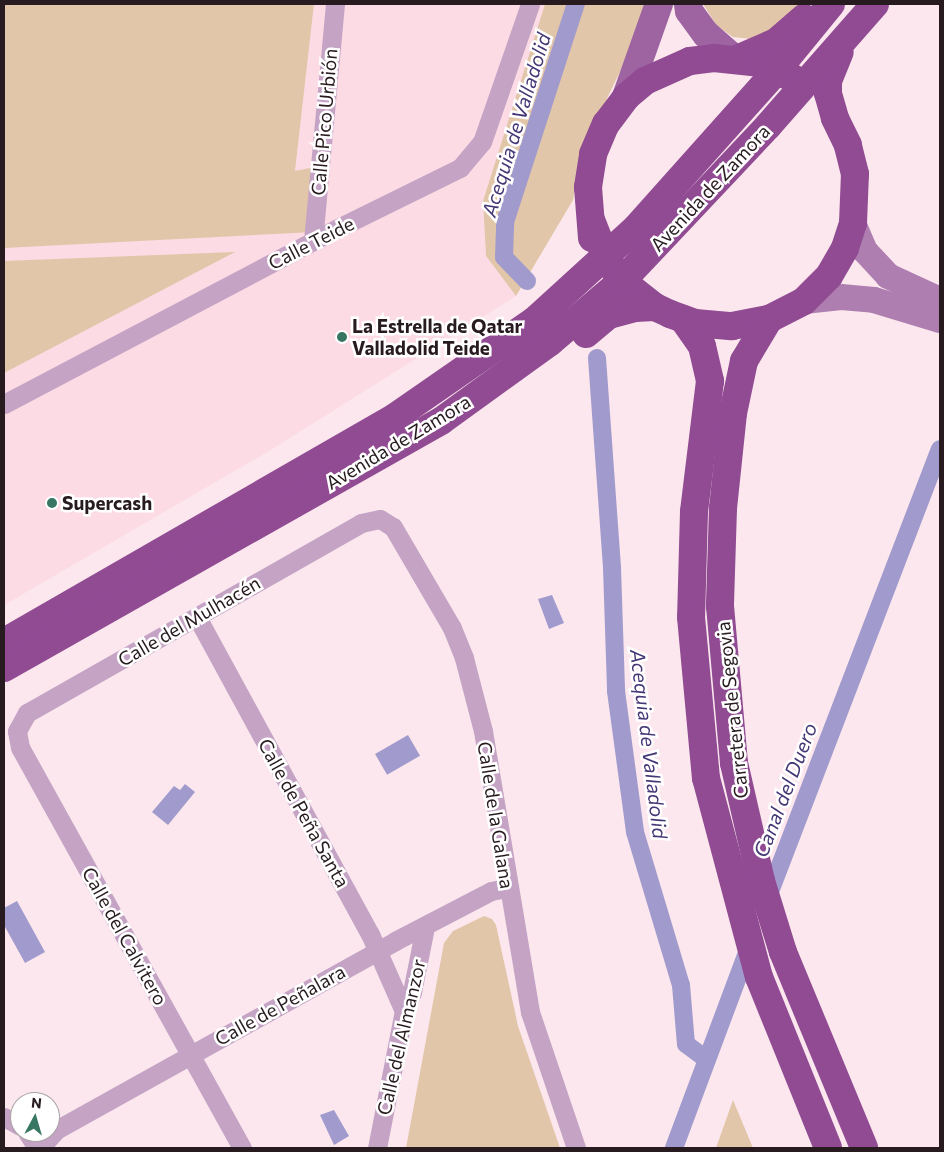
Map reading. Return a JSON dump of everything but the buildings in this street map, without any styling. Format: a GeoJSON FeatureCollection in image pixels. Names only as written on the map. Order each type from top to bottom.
{"type":"FeatureCollection","features":[{"type":"Feature","properties":{"kind":"highway"},"geometry":{"type":"LineString","coordinates":[[581,280],[590,253],[591,220],[588,187],[593,154],[606,124],[626,97],[667,69],[690,61],[735,58],[776,42],[817,4]]}},
{"type":"Feature","properties":{"kind":"highway","name":"Avenida de Zamora"},"geometry":{"type":"LineString","coordinates":[[4,642],[395,417],[513,336],[606,258],[778,70],[831,4]]}},
{"type":"Feature","properties":{"kind":"highway","name":"Avenida de Zamora"},"geometry":{"type":"LineString","coordinates":[[4,668],[441,421],[550,342],[622,281],[804,85],[876,4]]}},
{"type":"Feature","properties":{"kind":"highway"},"geometry":{"type":"LineString","coordinates":[[591,220],[606,258],[622,281],[656,307],[683,319],[732,326],[769,319],[804,301],[829,276],[845,248],[854,223],[855,174],[848,145],[829,102],[828,81],[847,36]]}},
{"type":"Feature","properties":{"kind":"highway"},"geometry":{"type":"LineString","coordinates":[[735,58],[778,70],[804,85],[835,118]]}},
{"type":"Feature","properties":{"kind":"highway"},"geometry":{"type":"LineString","coordinates":[[441,421],[519,381],[610,315],[635,308],[656,307]]}},
{"type":"Feature","properties":{"kind":"highway","name":"Carretera de Segovia"},"geometry":{"type":"LineString","coordinates":[[683,319],[702,346],[710,381],[694,512],[691,617],[700,729],[715,818],[759,977],[828,1148]]}},
{"type":"Feature","properties":{"kind":"highway","name":"Carretera de Segovia"},"geometry":{"type":"LineString","coordinates":[[769,319],[744,360],[733,414],[723,508],[720,606],[734,763],[744,812],[783,952],[864,1148]]}},
{"type":"Feature","properties":{"kind":"main road"},"geometry":{"type":"LineString","coordinates":[[626,97],[658,4]]}},
{"type":"Feature","properties":{"kind":"main road"},"geometry":{"type":"LineString","coordinates":[[688,4],[690,11],[706,34],[735,58]]}},
{"type":"Feature","properties":{"kind":"street","name":"Calle Pico Urbión"},"geometry":{"type":"LineString","coordinates":[[313,241],[335,4]]}},
{"type":"Feature","properties":{"kind":"street","name":"Calle Teide"},"geometry":{"type":"LineString","coordinates":[[4,404],[313,241],[460,168],[482,142],[530,4]]}},
{"type":"Feature","properties":{"kind":"street"},"geometry":{"type":"LineString","coordinates":[[854,223],[865,251],[888,276],[940,300]]}},
{"type":"Feature","properties":{"kind":"street"},"geometry":{"type":"LineString","coordinates":[[804,301],[841,297],[874,300],[940,320]]}},
{"type":"Feature","properties":{"kind":"street","name":"Calle de la Galana"},"geometry":{"type":"LineString","coordinates":[[361,523],[380,519],[393,527],[452,628],[464,658],[483,731],[507,888],[530,1012],[576,1148]]}},
{"type":"Feature","properties":{"kind":"street","name":"Calle del Mulhacén"},"geometry":{"type":"LineString","coordinates":[[19,721],[26,713],[361,523]]}},
{"type":"Feature","properties":{"kind":"street","name":"Calle de Peña Santa"},"geometry":{"type":"LineString","coordinates":[[197,617],[370,934],[377,952],[398,991],[404,1011]]}},
{"type":"Feature","properties":{"kind":"street","name":"Calle del Calvitero"},"geometry":{"type":"LineString","coordinates":[[19,721],[17,731],[20,747],[242,1148]]}},
{"type":"Feature","properties":{"kind":"street","name":"Calle de Peñalara"},"geometry":{"type":"LineString","coordinates":[[60,1126],[491,891],[507,888]]}},
{"type":"Feature","properties":{"kind":"street","name":"Calle del Almanzor"},"geometry":{"type":"LineString","coordinates":[[377,1148],[404,1011],[412,992],[425,927]]}},
{"type":"Feature","properties":{"kind":"shaded area"},"geometry":{"type":"Polygon","coordinates":[[[4,4],[314,4],[295,171],[320,166],[314,232],[4,248],[4,4]]]}},
{"type":"Feature","properties":{"kind":"shaded area"},"geometry":{"type":"Polygon","coordinates":[[[314,4],[545,4],[483,201],[486,256],[516,296],[269,451],[4,605],[4,175],[295,171],[314,4]]]}},
{"type":"Feature","properties":{"kind":"shaded area"},"geometry":{"type":"Polygon","coordinates":[[[545,4],[648,4],[627,57],[584,146],[573,200],[516,296],[486,256],[483,201],[545,4]]]}},
{"type":"Feature","properties":{"kind":"shaded area"},"geometry":{"type":"Polygon","coordinates":[[[703,4],[806,4],[771,32],[752,39],[733,37],[717,26],[703,4]]]}},
{"type":"Feature","properties":{"kind":"shaded area"},"geometry":{"type":"Polygon","coordinates":[[[235,252],[4,373],[4,261],[235,252]]]}},
{"type":"Feature","properties":{"kind":"shaded area"},"geometry":{"type":"Polygon","coordinates":[[[552,595],[564,623],[549,629],[538,599],[552,595]]]}},
{"type":"Feature","properties":{"kind":"shaded area"},"geometry":{"type":"Polygon","coordinates":[[[408,735],[420,756],[387,775],[375,754],[408,735]]]}},
{"type":"Feature","properties":{"kind":"shaded area"},"geometry":{"type":"Polygon","coordinates":[[[185,784],[195,792],[168,825],[152,812],[174,786],[180,790],[185,784]]]}},
{"type":"Feature","properties":{"kind":"shaded area"},"geometry":{"type":"Polygon","coordinates":[[[17,901],[45,952],[25,963],[4,925],[4,908],[17,901]]]}},
{"type":"Feature","properties":{"kind":"shaded area"},"geometry":{"type":"Polygon","coordinates":[[[484,916],[492,919],[496,925],[518,1026],[560,1148],[406,1148],[444,943],[453,931],[484,916]]]}},
{"type":"Feature","properties":{"kind":"shaded area"},"geometry":{"type":"Polygon","coordinates":[[[733,1100],[753,1148],[716,1148],[733,1100]]]}},
{"type":"Feature","properties":{"kind":"shaded area"},"geometry":{"type":"Polygon","coordinates":[[[334,1110],[349,1136],[334,1145],[320,1115],[334,1110]]]}},
{"type":"Feature","properties":{"kind":"waterway","name":"Acequia de Valladolid"},"geometry":{"type":"LineString","coordinates":[[527,281],[504,257],[505,222],[576,4]]}},
{"type":"Feature","properties":{"kind":"waterway","name":"Acequia de Valladolid"},"geometry":{"type":"LineString","coordinates":[[597,358],[612,568],[616,691],[635,832],[681,985],[686,1044],[707,1060]]}},
{"type":"Feature","properties":{"kind":"waterway","name":"Canal del Duero"},"geometry":{"type":"LineString","coordinates":[[766,902],[940,449]]}},
{"type":"Feature","properties":{"kind":"waterway","name":"Canal del Duero"},"geometry":{"type":"LineString","coordinates":[[674,1148],[750,945]]}},
{"type":"Feature","properties":{"kind":"place","name":"La Estrella de Qatar Valladolid Teide"},"geometry":{"type":"Point","coordinates":[342,337]}},
{"type":"Feature","properties":{"kind":"place","name":"Supercash"},"geometry":{"type":"Point","coordinates":[52,503]}}]}
